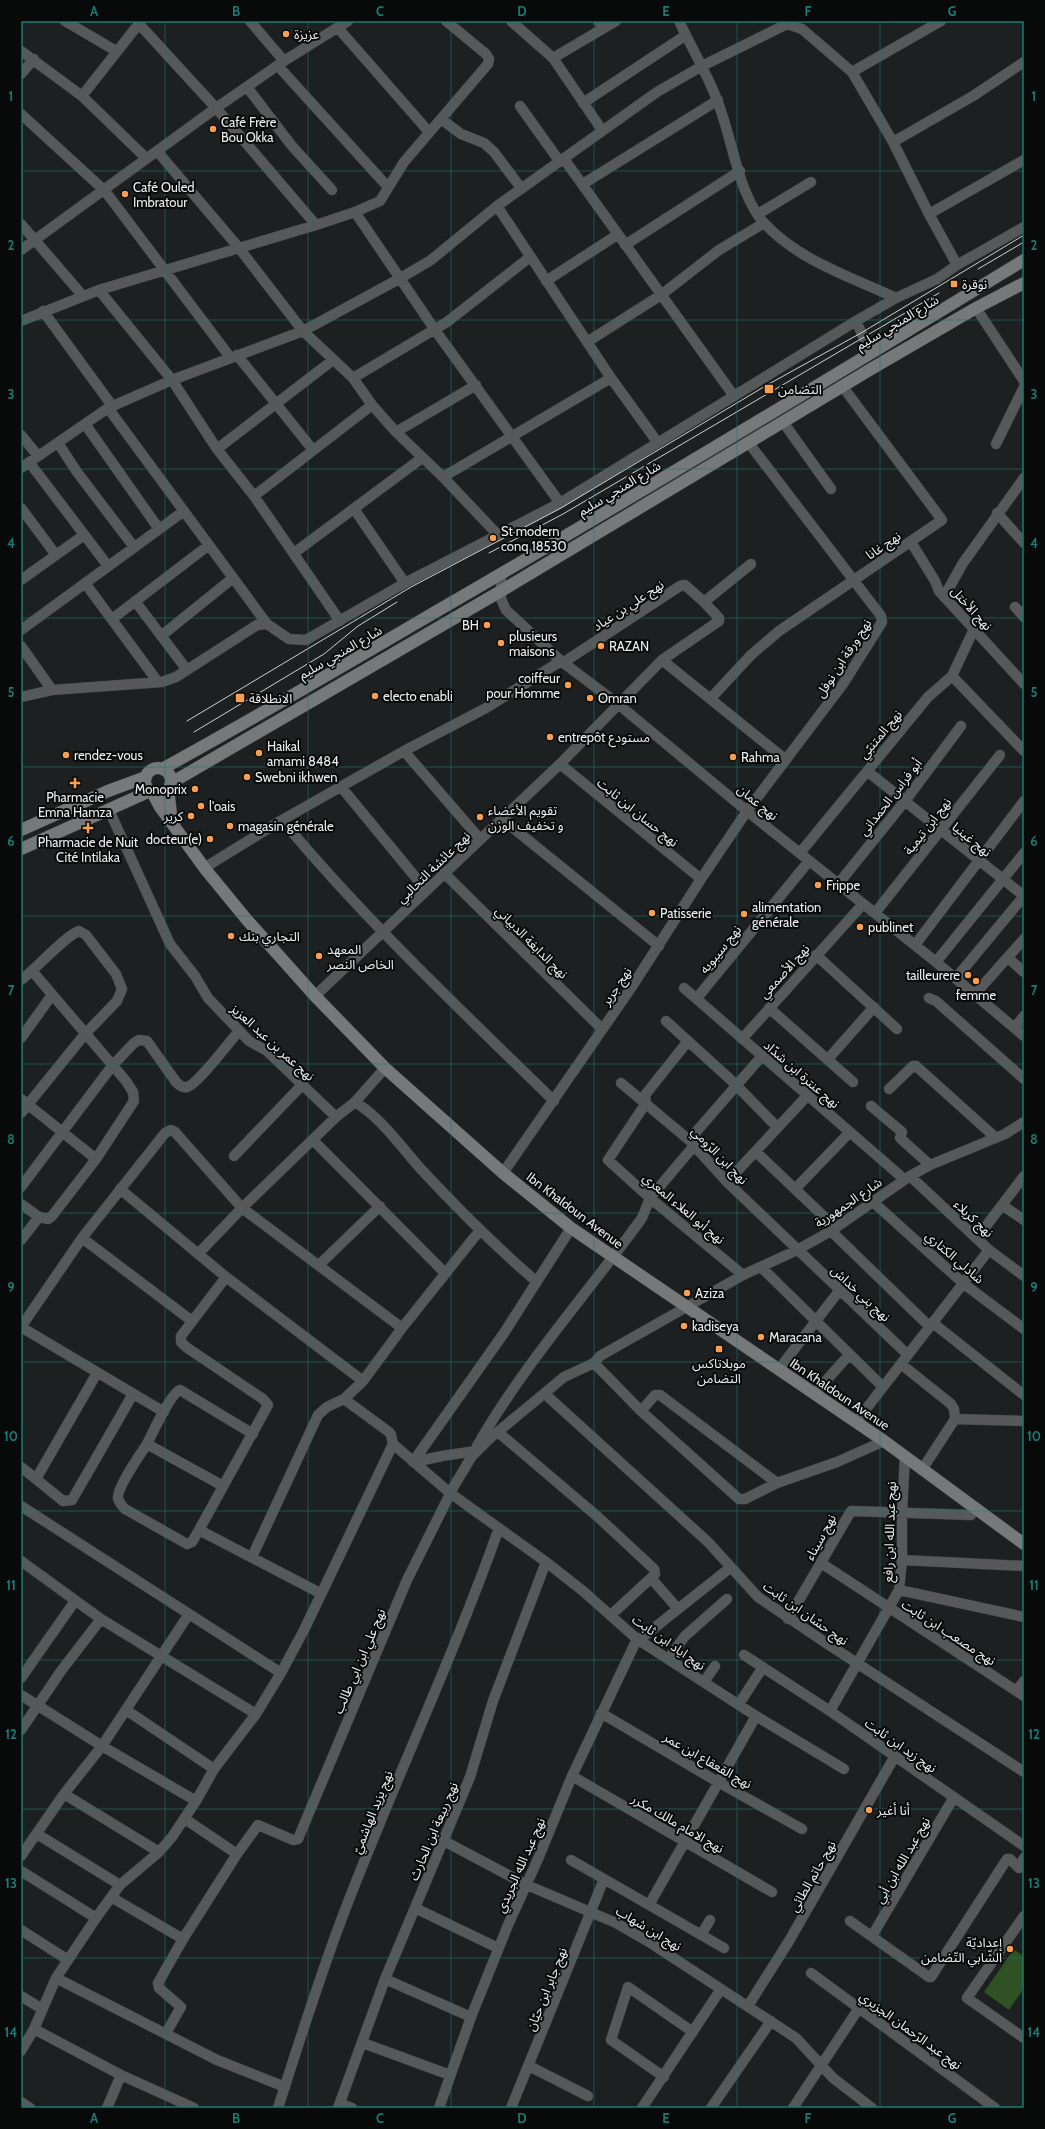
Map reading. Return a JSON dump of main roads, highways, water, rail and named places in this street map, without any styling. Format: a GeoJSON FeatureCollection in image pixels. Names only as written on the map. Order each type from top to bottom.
{"type":"FeatureCollection","features":[{"type":"Feature","properties":{"kind":"main road","name":"شارع المنجي سليم"},"geometry":{"type":"LineString","coordinates":[[162,769],[333,673],[501,574],[871,354],[1024,260]]}},
{"type":"Feature","properties":{"kind":"main road","name":"شارع المنجي سليم"},"geometry":{"type":"LineString","coordinates":[[170,786],[501,591],[843,386],[976,308],[1024,283]]}},
{"type":"Feature","properties":{"kind":"main road"},"geometry":{"type":"LineString","coordinates":[[21,830],[108,791],[146,777],[152,770],[162,769],[169,774],[173,826]]}},
{"type":"Feature","properties":{"kind":"main road"},"geometry":{"type":"LineString","coordinates":[[146,777],[146,785],[173,826]]}},
{"type":"Feature","properties":{"kind":"main road"},"geometry":{"type":"LineString","coordinates":[[21,849],[151,792],[158,794],[170,786]]}},
{"type":"Feature","properties":{"kind":"main road","name":"Ibn Khaldoun Avenue"},"geometry":{"type":"LineString","coordinates":[[173,826],[204,868],[247,920],[315,996],[385,1068],[503,1173],[571,1228],[884,1441],[1024,1544]]}},
{"type":"Feature","properties":{"kind":"tram line"},"geometry":{"type":"LineString","coordinates":[[187,721],[411,587],[561,508],[767,385],[861,333],[1024,235]]}},
{"type":"Feature","properties":{"kind":"tram line"},"geometry":{"type":"LineString","coordinates":[[978,269],[1024,242]]}},
{"type":"Feature","properties":{"kind":"tram line"},"geometry":{"type":"LineString","coordinates":[[489,553],[563,514],[939,293]]}},
{"type":"Feature","properties":{"kind":"tram line"},"geometry":{"type":"LineString","coordinates":[[194,732],[324,654],[358,626],[397,602]]}},
{"type":"Feature","properties":{"kind":"place","name":"عزيزة"},"geometry":{"type":"Point","coordinates":[286,34]}},
{"type":"Feature","properties":{"kind":"place","name":"Café Frère Bou Okka"},"geometry":{"type":"Point","coordinates":[213,129]}},
{"type":"Feature","properties":{"kind":"place","name":"Café Ouled Imbratour"},"geometry":{"type":"Point","coordinates":[125,194]}},
{"type":"Feature","properties":{"kind":"place","name":"نوقرة"},"geometry":{"type":"Point","coordinates":[954,284]}},
{"type":"Feature","properties":{"kind":"place","name":"التضامن"},"geometry":{"type":"Point","coordinates":[769,389]}},
{"type":"Feature","properties":{"kind":"place","name":"St modern conq 18530"},"geometry":{"type":"Point","coordinates":[493,538]}},
{"type":"Feature","properties":{"kind":"place","name":"BH"},"geometry":{"type":"Point","coordinates":[487,625]}},
{"type":"Feature","properties":{"kind":"place","name":"plusieurs maisons"},"geometry":{"type":"Point","coordinates":[501,643]}},
{"type":"Feature","properties":{"kind":"place","name":"RAZAN"},"geometry":{"type":"Point","coordinates":[601,646]}},
{"type":"Feature","properties":{"kind":"place","name":"coiffeur pour Homme"},"geometry":{"type":"Point","coordinates":[568,685]}},
{"type":"Feature","properties":{"kind":"place","name":"electo enabli"},"geometry":{"type":"Point","coordinates":[375,696]}},
{"type":"Feature","properties":{"kind":"place","name":"الانطلاقة"},"geometry":{"type":"Point","coordinates":[240,698]}},
{"type":"Feature","properties":{"kind":"place","name":"Omran"},"geometry":{"type":"Point","coordinates":[590,698]}},
{"type":"Feature","properties":{"kind":"place","name":"entrepôt مستودع"},"geometry":{"type":"Point","coordinates":[550,737]}},
{"type":"Feature","properties":{"kind":"place","name":"Haikal amami 8484"},"geometry":{"type":"Point","coordinates":[259,753]}},
{"type":"Feature","properties":{"kind":"place","name":"rendez-vous"},"geometry":{"type":"Point","coordinates":[66,755]}},
{"type":"Feature","properties":{"kind":"place","name":"Rahma"},"geometry":{"type":"Point","coordinates":[733,757]}},
{"type":"Feature","properties":{"kind":"place","name":"Swebni ikhwen"},"geometry":{"type":"Point","coordinates":[247,777]}},
{"type":"Feature","properties":{"kind":"place","name":"Pharmacie Emna Hamza"},"geometry":{"type":"Point","coordinates":[75,783]}},
{"type":"Feature","properties":{"kind":"place","name":"Monoprix"},"geometry":{"type":"Point","coordinates":[195,789]}},
{"type":"Feature","properties":{"kind":"place","name":"l'oais"},"geometry":{"type":"Point","coordinates":[201,806]}},
{"type":"Feature","properties":{"kind":"place","name":"كرير"},"geometry":{"type":"Point","coordinates":[191,816]}},
{"type":"Feature","properties":{"kind":"place","name":"تقويم الأعضاء و تخفيف الوزن"},"geometry":{"type":"Point","coordinates":[480,817]}},
{"type":"Feature","properties":{"kind":"place","name":"magasin générale"},"geometry":{"type":"Point","coordinates":[230,826]}},
{"type":"Feature","properties":{"kind":"place","name":"Pharmacie de Nuit Cité Intilaka"},"geometry":{"type":"Point","coordinates":[88,828]}},
{"type":"Feature","properties":{"kind":"place","name":"docteur(e)"},"geometry":{"type":"Point","coordinates":[210,839]}},
{"type":"Feature","properties":{"kind":"place","name":"Frippe"},"geometry":{"type":"Point","coordinates":[818,885]}},
{"type":"Feature","properties":{"kind":"place","name":"Patisserie"},"geometry":{"type":"Point","coordinates":[652,913]}},
{"type":"Feature","properties":{"kind":"place","name":"alimentation générale"},"geometry":{"type":"Point","coordinates":[744,914]}},
{"type":"Feature","properties":{"kind":"place","name":"publinet"},"geometry":{"type":"Point","coordinates":[860,927]}},
{"type":"Feature","properties":{"kind":"place","name":"التجاري بنك"},"geometry":{"type":"Point","coordinates":[231,936]}},
{"type":"Feature","properties":{"kind":"place","name":"المعهد الخاص النصر"},"geometry":{"type":"Point","coordinates":[319,956]}},
{"type":"Feature","properties":{"kind":"place","name":"tailleurere"},"geometry":{"type":"Point","coordinates":[968,975]}},
{"type":"Feature","properties":{"kind":"place","name":"femme"},"geometry":{"type":"Point","coordinates":[976,981]}},
{"type":"Feature","properties":{"kind":"place","name":"Aziza"},"geometry":{"type":"Point","coordinates":[687,1293]}},
{"type":"Feature","properties":{"kind":"place","name":"kadiseya"},"geometry":{"type":"Point","coordinates":[684,1326]}},
{"type":"Feature","properties":{"kind":"place","name":"Maracana"},"geometry":{"type":"Point","coordinates":[761,1337]}},
{"type":"Feature","properties":{"kind":"place","name":"موبلاتاكس التضامن"},"geometry":{"type":"Point","coordinates":[719,1349]}},
{"type":"Feature","properties":{"kind":"place","name":"أنا أغير"},"geometry":{"type":"Point","coordinates":[869,1810]}},
{"type":"Feature","properties":{"kind":"place","name":"إعداديّة الشّابي التّضامن"},"geometry":{"type":"Point","coordinates":[1010,1949]}}]}
